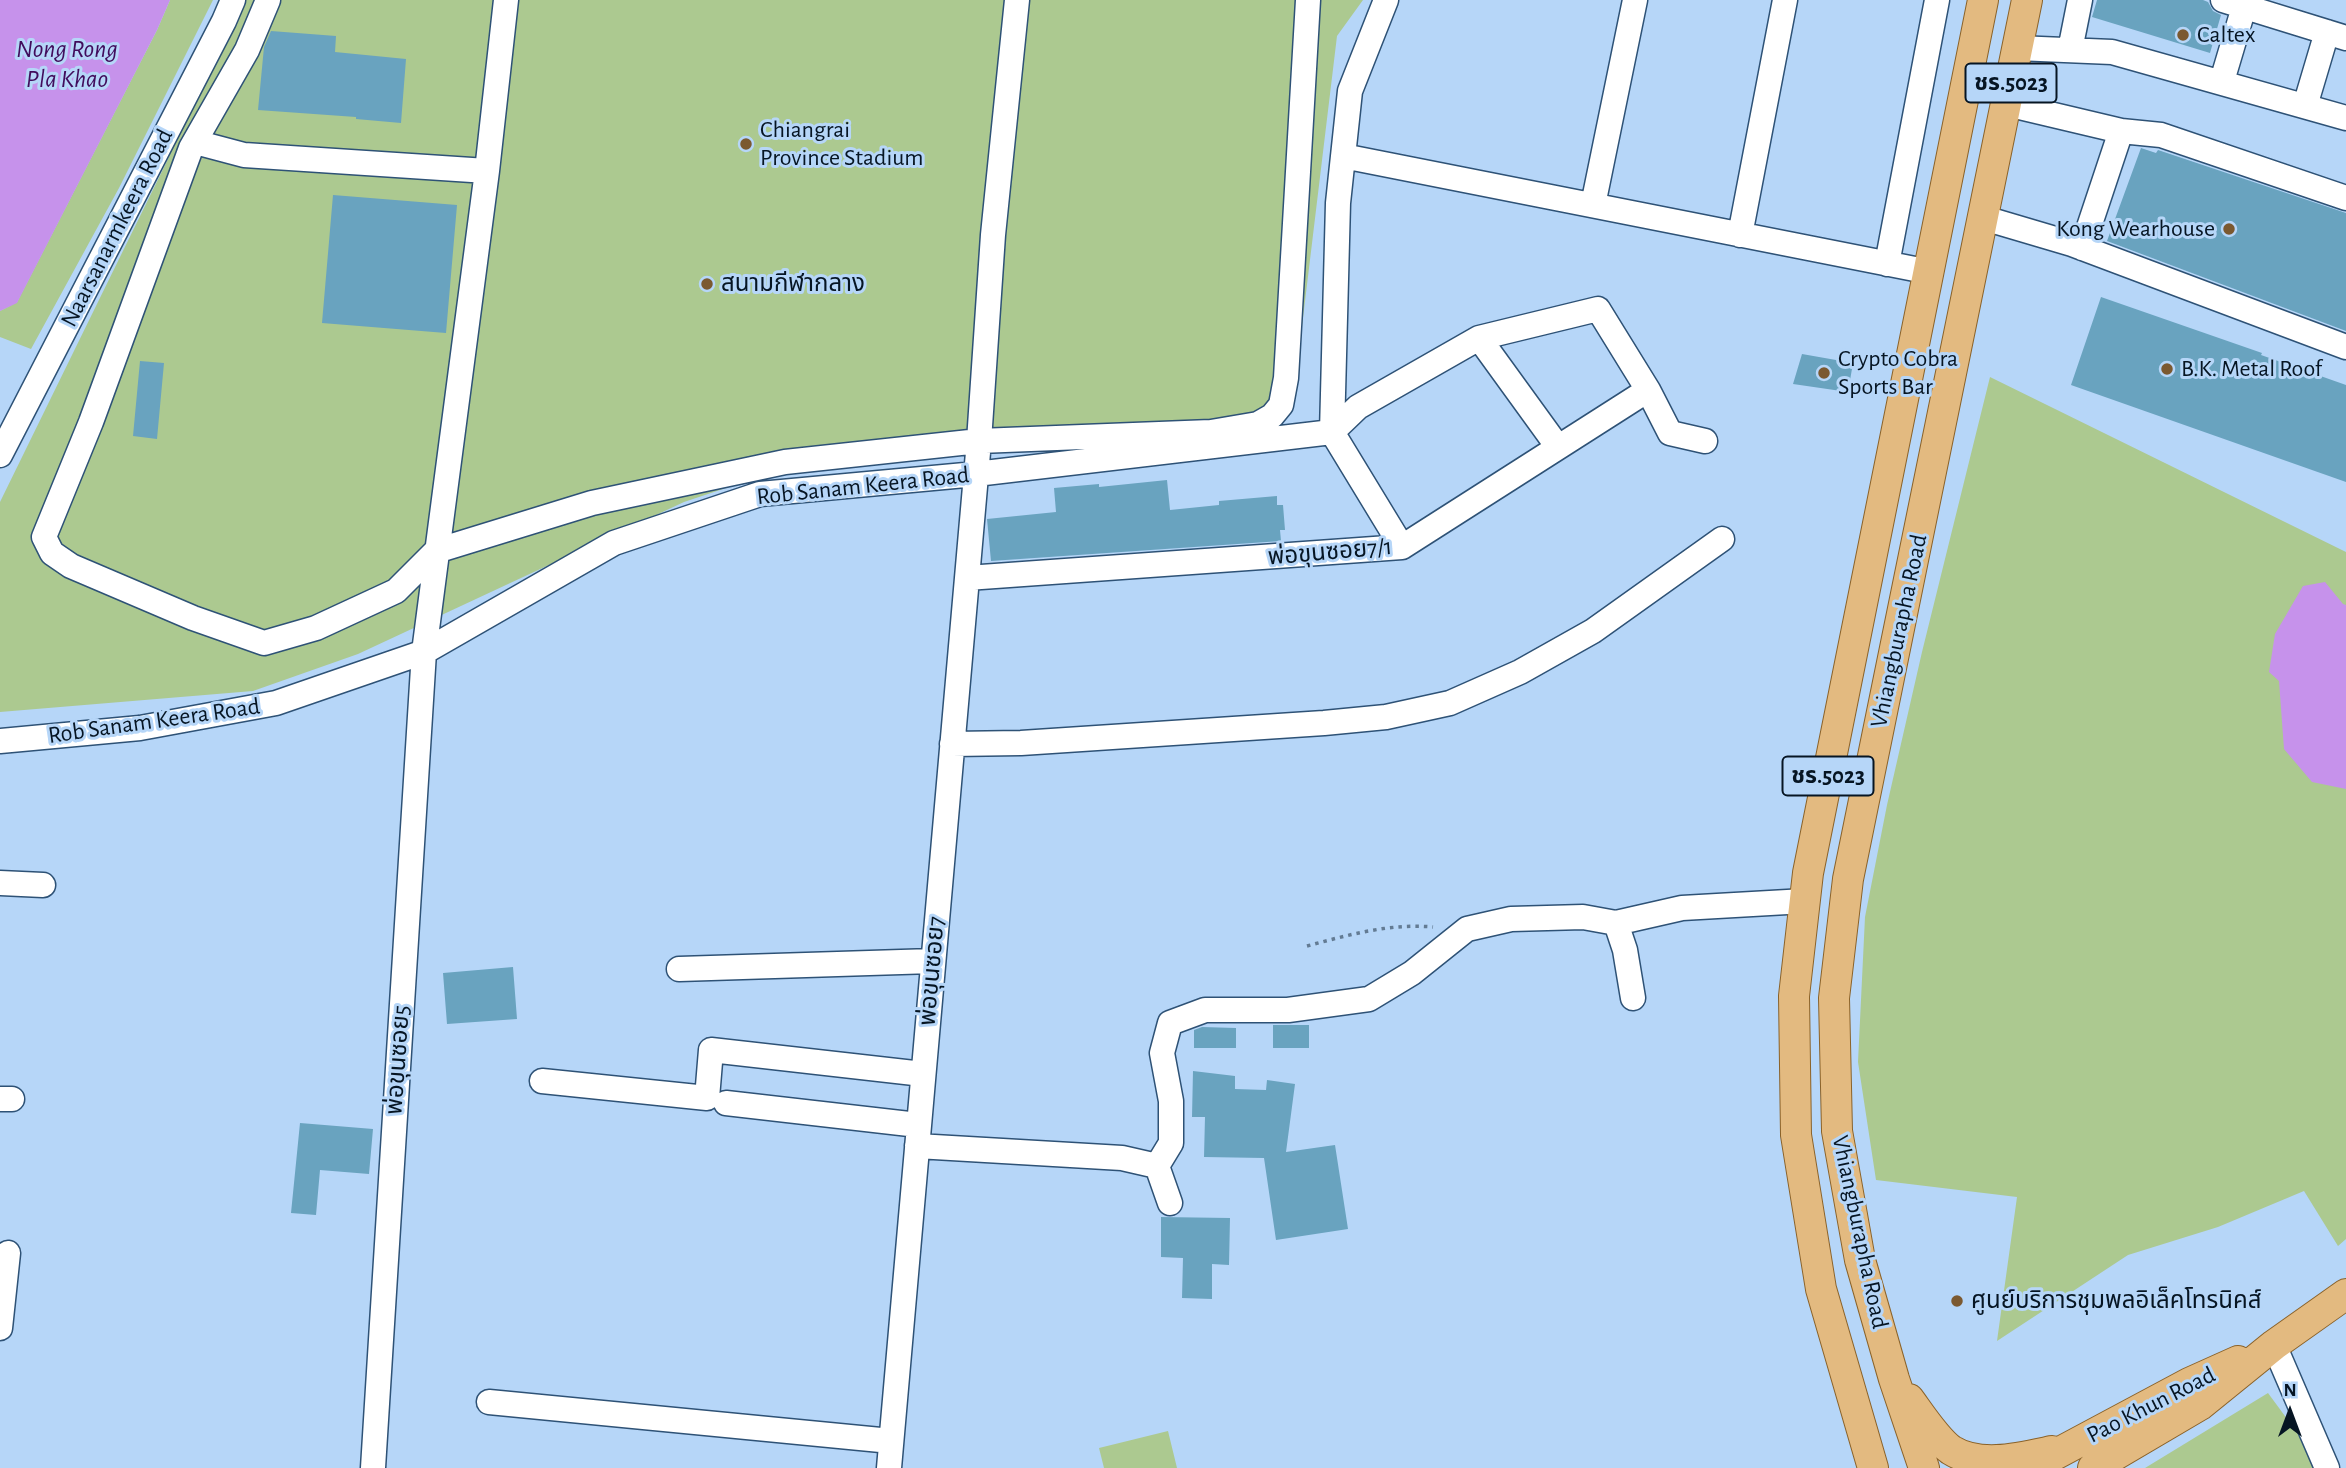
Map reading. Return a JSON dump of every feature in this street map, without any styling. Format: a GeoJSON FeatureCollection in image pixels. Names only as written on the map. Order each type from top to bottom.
{"type":"FeatureCollection","features":[{"type":"Feature","properties":{"kind":"main road","name":"Vhiangburapha Road"},"geometry":{"type":"LineString","coordinates":[[1873,1468],[1821,1289],[1796,1135],[1794,996],[1811,860],[1983,0]]}},
{"type":"Feature","properties":{"kind":"main road","name":"Vhiangburapha Road"},"geometry":{"type":"LineString","coordinates":[[1924,1468],[1894,1379],[1860,1260],[1837,1131],[1834,998],[1848,879],[1984,218],[2026,0]]}},
{"type":"Feature","properties":{"kind":"main road"},"geometry":{"type":"LineString","coordinates":[[1953,157],[1994,165]]}},
{"type":"Feature","properties":{"kind":"main road","name":"Pao Khun Road"},"geometry":{"type":"LineString","coordinates":[[2092,1468],[2200,1405],[2274,1345],[2346,1294]]}},
{"type":"Feature","properties":{"kind":"main road","name":"Pao Khun Road"},"geometry":{"type":"LineString","coordinates":[[2030,1468],[2189,1383],[2274,1345]]}},
{"type":"Feature","properties":{"kind":"main road"},"geometry":{"type":"LineString","coordinates":[[1894,1379],[1951,1450],[1977,1462],[2006,1461],[2067,1448]]}},
{"type":"Feature","properties":{"kind":"main road"},"geometry":{"type":"LineString","coordinates":[[1851,1398],[1856,1468]]}},
{"type":"Feature","properties":{"kind":"street","name":"Naarsanarmkeera Road"},"geometry":{"type":"LineString","coordinates":[[0,455],[233,0]]}},
{"type":"Feature","properties":{"kind":"street"},"geometry":{"type":"LineString","coordinates":[[268,0],[247,50],[191,148],[91,422],[44,537],[52,553],[71,566],[193,618],[264,643],[316,628],[396,591],[436,551],[592,503],[785,462],[979,441],[1211,432],[1258,424],[1272,416],[1281,405],[1285,386],[1308,0]]}},
{"type":"Feature","properties":{"kind":"street","name":"พ่อขุนซอย5"},"geometry":{"type":"LineString","coordinates":[[373,1468],[424,652],[487,171],[506,0]]}},
{"type":"Feature","properties":{"kind":"street","name":"พ่อขุนซอย7"},"geometry":{"type":"LineString","coordinates":[[888,1468],[979,441],[993,234],[1017,0]]}},
{"type":"Feature","properties":{"kind":"street"},"geometry":{"type":"LineString","coordinates":[[1386,0],[1350,91],[1338,203],[1332,432],[1402,547]]}},
{"type":"Feature","properties":{"kind":"street"},"geometry":{"type":"LineString","coordinates":[[1593,205],[1635,0]]}},
{"type":"Feature","properties":{"kind":"street"},"geometry":{"type":"LineString","coordinates":[[1740,234],[1785,0]]}},
{"type":"Feature","properties":{"kind":"street"},"geometry":{"type":"LineString","coordinates":[[1887,264],[1937,0]]}},
{"type":"Feature","properties":{"kind":"street"},"geometry":{"type":"LineString","coordinates":[[2070,50],[2080,0]]}},
{"type":"Feature","properties":{"kind":"street"},"geometry":{"type":"LineString","coordinates":[[2222,81],[2234,3],[2336,35],[2305,106]]}},
{"type":"Feature","properties":{"kind":"street"},"geometry":{"type":"LineString","coordinates":[[2017,48],[2112,52],[2346,118]]}},
{"type":"Feature","properties":{"kind":"street"},"geometry":{"type":"LineString","coordinates":[[2007,104],[2121,131],[2161,135],[2346,198]]}},
{"type":"Feature","properties":{"kind":"street"},"geometry":{"type":"LineString","coordinates":[[2082,248],[2121,131]]}},
{"type":"Feature","properties":{"kind":"street"},"geometry":{"type":"LineString","coordinates":[[195,142],[244,155],[487,171]]}},
{"type":"Feature","properties":{"kind":"street"},"geometry":{"type":"LineString","coordinates":[[1343,156],[1930,272]]}},
{"type":"Feature","properties":{"kind":"street"},"geometry":{"type":"LineString","coordinates":[[1984,218],[2082,248],[2346,346]]}},
{"type":"Feature","properties":{"kind":"street"},"geometry":{"type":"LineString","coordinates":[[1332,432],[1358,407],[1479,338],[1598,309],[1648,390],[1670,433],[1705,441]]}},
{"type":"Feature","properties":{"kind":"street"},"geometry":{"type":"LineString","coordinates":[[1479,338],[1558,447]]}},
{"type":"Feature","properties":{"kind":"street","name":"พ่อขุนซอย7/1"},"geometry":{"type":"LineString","coordinates":[[967,578],[1402,547],[1648,390]]}},
{"type":"Feature","properties":{"kind":"street","name":"Rob Sanam Keera Road"},"geometry":{"type":"LineString","coordinates":[[0,741],[140,728],[276,704],[424,652],[614,544],[760,494],[976,474],[1332,432]]}},
{"type":"Feature","properties":{"kind":"street"},"geometry":{"type":"LineString","coordinates":[[952,744],[1021,743],[1324,723],[1385,717],[1450,703],[1520,672],[1593,631],[1722,539]]}},
{"type":"Feature","properties":{"kind":"street"},"geometry":{"type":"LineString","coordinates":[[0,883],[43,885]]}},
{"type":"Feature","properties":{"kind":"street"},"geometry":{"type":"LineString","coordinates":[[1157,1166],[1171,1143],[1171,1101],[1162,1054],[1170,1023],[1205,1010],[1287,1010],[1369,999],[1412,973],[1467,929],[1511,919],[1583,917],[1616,923],[1682,908],[1805,901]]}},
{"type":"Feature","properties":{"kind":"street"},"geometry":{"type":"LineString","coordinates":[[1616,923],[1625,950],[1633,998]]}},
{"type":"Feature","properties":{"kind":"street"},"geometry":{"type":"LineString","coordinates":[[679,969],[933,961]]}},
{"type":"Feature","properties":{"kind":"street"},"geometry":{"type":"LineString","coordinates":[[542,1081],[707,1098],[712,1050],[923,1074]]}},
{"type":"Feature","properties":{"kind":"street"},"geometry":{"type":"LineString","coordinates":[[726,1103],[918,1135],[1122,1158],[1157,1166]]}},
{"type":"Feature","properties":{"kind":"street"},"geometry":{"type":"LineString","coordinates":[[1157,1166],[1170,1203]]}},
{"type":"Feature","properties":{"kind":"street"},"geometry":{"type":"LineString","coordinates":[[0,1328],[8,1253]]}},
{"type":"Feature","properties":{"kind":"street"},"geometry":{"type":"LineString","coordinates":[[2274,1345],[2328,1468]]}},
{"type":"Feature","properties":{"kind":"street"},"geometry":{"type":"LineString","coordinates":[[489,1402],[891,1441]]}},
{"type":"Feature","properties":{"kind":"path"},"geometry":{"type":"LineString","coordinates":[[1307,946],[1358,932],[1385,928],[1424,926],[1467,929]]}},
{"type":"Feature","properties":{"kind":"green space"},"geometry":{"type":"Polygon","coordinates":[[[170,0],[213,0],[119,188],[31,349],[0,337],[0,311],[17,302],[170,0]]]}},
{"type":"Feature","properties":{"kind":"green space","name":"สนามกีฬากลาง"},"geometry":{"type":"Polygon","coordinates":[[[240,0],[1363,0],[1337,36],[1292,409],[975,454],[789,467],[684,502],[358,654],[253,691],[0,712],[0,502],[168,159],[240,0]]]}},
{"type":"Feature","properties":{"kind":"green space"},"geometry":{"type":"Polygon","coordinates":[[[1990,377],[2346,552],[2346,1239],[2338,1246],[2304,1191],[2218,1227],[2128,1255],[1997,1341],[2017,1197],[1876,1180],[1858,1062],[1865,917],[1922,652],[1990,377]]]}},
{"type":"Feature","properties":{"kind":"green space"},"geometry":{"type":"Polygon","coordinates":[[[2268,1393],[2307,1446],[2314,1468],[2145,1468],[2268,1393]]]}},
{"type":"Feature","properties":{"kind":"green space"},"geometry":{"type":"Polygon","coordinates":[[[1168,1431],[1177,1468],[1104,1468],[1099,1448],[1168,1431]]]}},
{"type":"Feature","properties":{"kind":"water","name":"Nong Rong Pla Khao"},"geometry":{"type":"Polygon","coordinates":[[[0,0],[170,0],[17,303],[0,311],[0,0]]]}},
{"type":"Feature","properties":{"kind":"water"},"geometry":{"type":"Polygon","coordinates":[[[2325,582],[2346,605],[2346,789],[2312,782],[2284,749],[2279,681],[2269,672],[2275,634],[2303,586],[2325,582]]]}},
{"type":"Feature","properties":{"kind":"building","name":"Caltex"},"geometry":{"type":"Polygon","coordinates":[[[2097,0],[2203,0],[2221,15],[2210,53],[2092,17],[2097,0]]]}},
{"type":"Feature","properties":{"kind":"building"},"geometry":{"type":"Polygon","coordinates":[[[271,31],[336,36],[335,52],[406,59],[401,123],[258,110],[264,47],[271,31]]]}},
{"type":"Feature","properties":{"kind":"building","name":"Kong Wearhouse"},"geometry":{"type":"Polygon","coordinates":[[[2141,148],[2156,153],[2158,150],[2346,213],[2346,331],[2107,241],[2141,148]]]}},
{"type":"Feature","properties":{"kind":"building"},"geometry":{"type":"Polygon","coordinates":[[[333,195],[457,205],[446,333],[322,323],[333,195]]]}},
{"type":"Feature","properties":{"kind":"building","name":"B.K. Metal Roof"},"geometry":{"type":"Polygon","coordinates":[[[2101,297],[2346,385],[2346,482],[2071,385],[2101,297]]]}},
{"type":"Feature","properties":{"kind":"building","name":"Crypto Cobra Sports Bar"},"geometry":{"type":"Polygon","coordinates":[[[1802,354],[1853,363],[1848,392],[1793,384],[1802,354]]]}},
{"type":"Feature","properties":{"kind":"building"},"geometry":{"type":"Polygon","coordinates":[[[140,361],[164,363],[157,439],[133,436],[140,361]]]}},
{"type":"Feature","properties":{"kind":"building"},"geometry":{"type":"Polygon","coordinates":[[[1167,480],[1170,510],[1219,505],[1219,501],[1277,496],[1277,505],[1283,505],[1285,530],[1280,530],[1281,541],[991,561],[987,519],[1056,512],[1054,488],[1099,484],[1099,487],[1167,480]]]}},
{"type":"Feature","properties":{"kind":"building"},"geometry":{"type":"Polygon","coordinates":[[[513,967],[517,1019],[447,1024],[443,973],[513,967]]]}},
{"type":"Feature","properties":{"kind":"building"},"geometry":{"type":"Polygon","coordinates":[[[1273,1025],[1309,1025],[1309,1048],[1273,1048],[1273,1025]]]}},
{"type":"Feature","properties":{"kind":"building"},"geometry":{"type":"Polygon","coordinates":[[[1202,1027],[1236,1028],[1236,1048],[1194,1048],[1194,1030],[1202,1027]]]}},
{"type":"Feature","properties":{"kind":"building"},"geometry":{"type":"Polygon","coordinates":[[[1193,1071],[1235,1076],[1235,1089],[1266,1090],[1267,1080],[1295,1084],[1286,1152],[1335,1145],[1348,1229],[1276,1240],[1264,1158],[1204,1157],[1205,1117],[1192,1117],[1193,1071]]]}},
{"type":"Feature","properties":{"kind":"building"},"geometry":{"type":"Polygon","coordinates":[[[300,1123],[373,1129],[369,1174],[320,1170],[316,1215],[291,1213],[300,1123]]]}},
{"type":"Feature","properties":{"kind":"building"},"geometry":{"type":"Polygon","coordinates":[[[1161,1217],[1230,1218],[1229,1265],[1212,1264],[1212,1299],[1182,1298],[1183,1258],[1161,1257],[1161,1217]]]}},
{"type":"Feature","properties":{"kind":"place","name":"Caltex"},"geometry":{"type":"Point","coordinates":[2183,35]}},
{"type":"Feature","properties":{"kind":"place","name":"Chiangrai Province Stadium"},"geometry":{"type":"Point","coordinates":[746,144]}},
{"type":"Feature","properties":{"kind":"place","name":"Kong Wearhouse"},"geometry":{"type":"Point","coordinates":[2229,229]}},
{"type":"Feature","properties":{"kind":"place","name":"สนามกีฬากลาง"},"geometry":{"type":"Point","coordinates":[707,284]}},
{"type":"Feature","properties":{"kind":"place","name":"B.K. Metal Roof"},"geometry":{"type":"Point","coordinates":[2167,369]}},
{"type":"Feature","properties":{"kind":"place","name":"Crypto Cobra Sports Bar"},"geometry":{"type":"Point","coordinates":[1824,373]}},
{"type":"Feature","properties":{"kind":"place","name":"ศูนย์บริการชุมพลอิเล็คโทรนิคส์"},"geometry":{"type":"Point","coordinates":[1957,1301]}}]}
